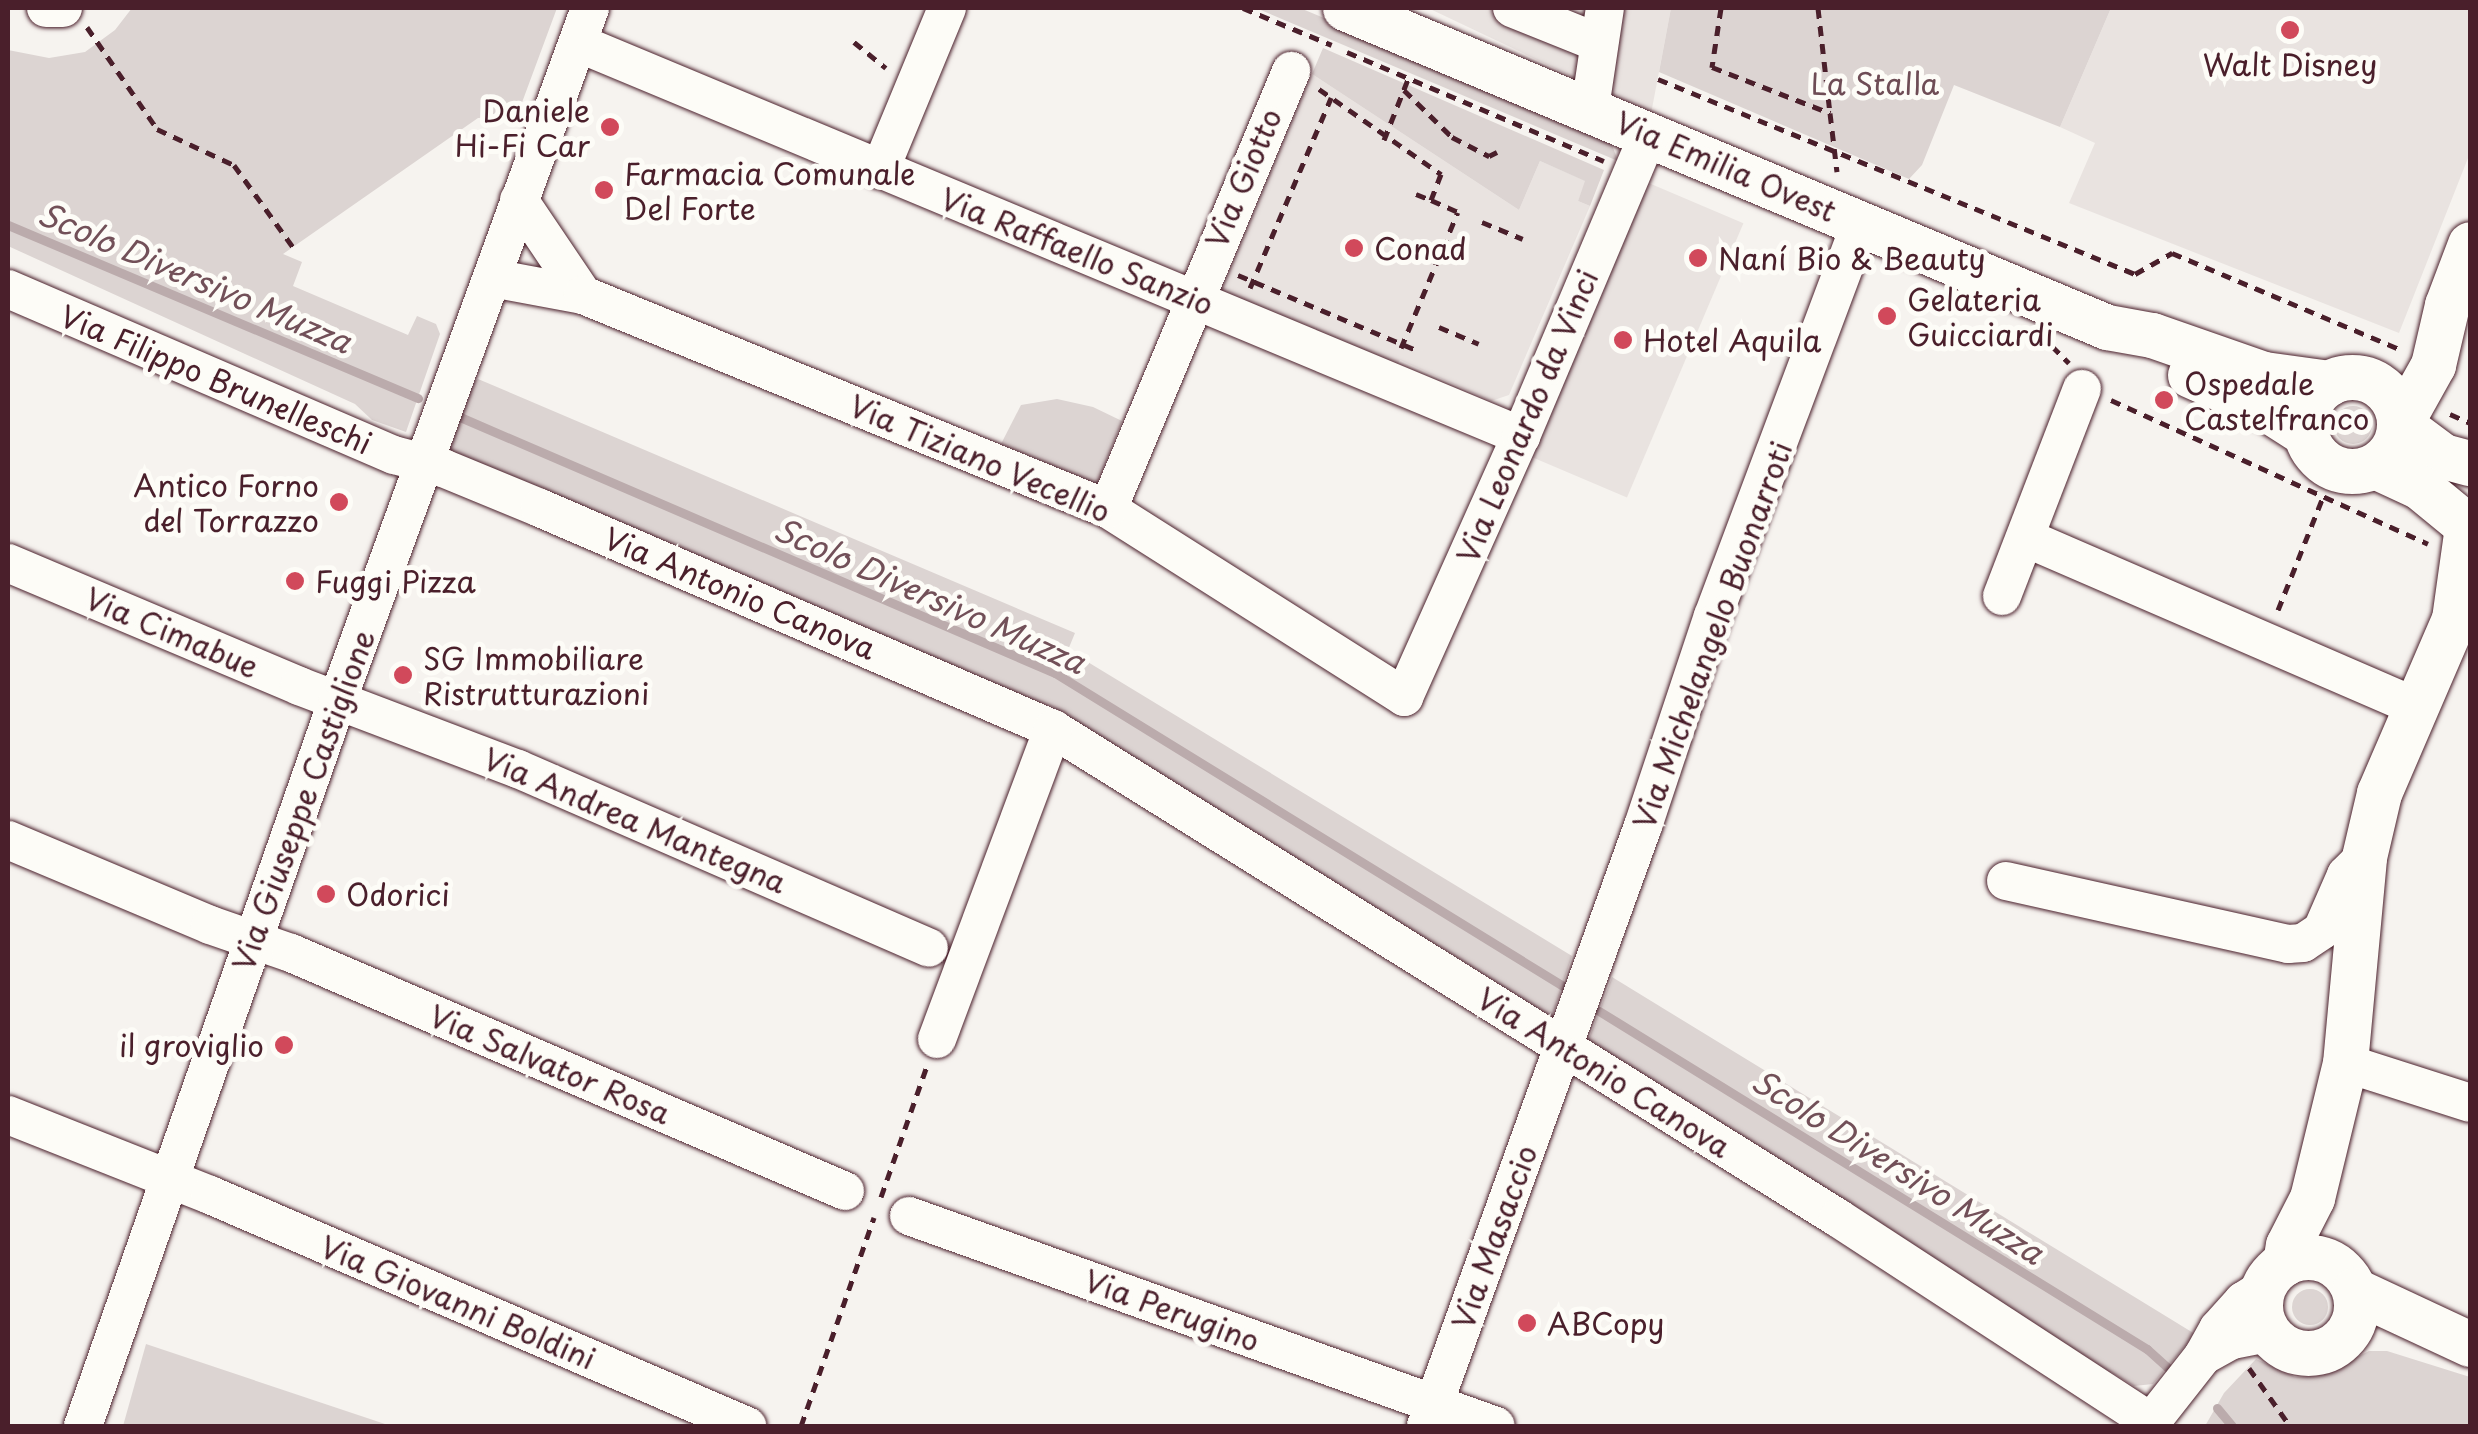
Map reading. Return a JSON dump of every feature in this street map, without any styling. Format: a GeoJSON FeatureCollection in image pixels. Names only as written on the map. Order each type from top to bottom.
{"type":"FeatureCollection","features":[{"type":"Feature","properties":{"kind":"main road","name":"Via Emilia Ovest"},"geometry":{"type":"LineString","coordinates":[[1344,8],[1415,41],[1590,108],[2107,327],[2152,334],[2264,374],[2346,381]]}},
{"type":"Feature","properties":{"kind":"main road"},"geometry":{"type":"LineString","coordinates":[[2375,466],[2391,452],[2400,424],[2433,364],[2447,305],[2470,244]]}},
{"type":"Feature","properties":{"kind":"main road"},"geometry":{"type":"LineString","coordinates":[[2306,434],[2309,404],[2346,381],[2389,371],[2412,354],[2447,305]]}},
{"type":"Feature","properties":{"kind":"main road","name":"Via Emilia Ovest"},"geometry":{"type":"LineString","coordinates":[[2107,327],[2140,354],[2267,410],[2306,434],[2317,456],[2338,470],[2364,471],[2375,466],[2442,501],[2457,533]]}},
{"type":"Feature","properties":{"kind":"main road"},"geometry":{"type":"LineString","coordinates":[[2346,381],[2394,400],[2400,424],[2443,456],[2470,464]]}},
{"type":"Feature","properties":{"kind":"main road"},"geometry":{"type":"LineString","coordinates":[[2250,1316],[2312,1198],[2345,1063],[2364,856],[2378,793],[2462,608],[2457,533]]}},
{"type":"Feature","properties":{"kind":"main road"},"geometry":{"type":"LineString","coordinates":[[2250,1316],[2278,1344],[2309,1354],[2325,1352],[2346,1295],[2312,1198]]}},
{"type":"Feature","properties":{"kind":"main road"},"geometry":{"type":"LineString","coordinates":[[2250,1316],[2310,1256],[2346,1295],[2463,1341]]}},
{"type":"Feature","properties":{"kind":"street"},"geometry":{"type":"LineString","coordinates":[[46,8],[74,15]]}},
{"type":"Feature","properties":{"kind":"street"},"geometry":{"type":"LineString","coordinates":[[880,170],[947,8]]}},
{"type":"Feature","properties":{"kind":"street"},"geometry":{"type":"LineString","coordinates":[[1512,8],[1602,25],[1590,108]]}},
{"type":"Feature","properties":{"kind":"street","name":"Via Raffaello Sanzio"},"geometry":{"type":"LineString","coordinates":[[584,25],[880,170],[1521,436]]}},
{"type":"Feature","properties":{"kind":"street","name":"Via Giuseppe Castiglione"},"geometry":{"type":"LineString","coordinates":[[83,1426],[338,699],[584,25]]}},
{"type":"Feature","properties":{"kind":"street","name":"Via Giotto"},"geometry":{"type":"LineString","coordinates":[[1108,508],[1291,71]]}},
{"type":"Feature","properties":{"kind":"street","name":"Via Leonardo da Vinci"},"geometry":{"type":"LineString","coordinates":[[1404,696],[1521,436],[1648,135]]}},
{"type":"Feature","properties":{"kind":"street","name":"Via Tiziano Vecellio"},"geometry":{"type":"LineString","coordinates":[[519,200],[583,294]]}},
{"type":"Feature","properties":{"kind":"street","name":"Via Michelangelo Buonarroti"},"geometry":{"type":"LineString","coordinates":[[1562,1047],[1643,826],[1706,634],[1860,223]]}},
{"type":"Feature","properties":{"kind":"street","name":"Via Tiziano Vecellio"},"geometry":{"type":"LineString","coordinates":[[506,239],[558,262]]}},
{"type":"Feature","properties":{"kind":"street","name":"Via Tiziano Vecellio"},"geometry":{"type":"LineString","coordinates":[[492,278],[583,294],[1108,508],[1404,696]]}},
{"type":"Feature","properties":{"kind":"street","name":"Via Filippo Brunelleschi"},"geometry":{"type":"LineString","coordinates":[[8,290],[394,455],[426,462]]}},
{"type":"Feature","properties":{"kind":"street"},"geometry":{"type":"LineString","coordinates":[[2002,596],[2085,382]]}},
{"type":"Feature","properties":{"kind":"street","name":"Via Antonio Canova"},"geometry":{"type":"LineString","coordinates":[[426,462],[1053,728],[1838,1218],[2149,1424]]}},
{"type":"Feature","properties":{"kind":"street"},"geometry":{"type":"LineString","coordinates":[[2026,538],[2416,706]]}},
{"type":"Feature","properties":{"kind":"street","name":"Via Cimabue"},"geometry":{"type":"LineString","coordinates":[[8,564],[338,699]]}},
{"type":"Feature","properties":{"kind":"street","name":"Via Andrea Mantegna"},"geometry":{"type":"LineString","coordinates":[[338,699],[518,768],[929,948]]}},
{"type":"Feature","properties":{"kind":"street"},"geometry":{"type":"LineString","coordinates":[[937,1039],[1053,728]]}},
{"type":"Feature","properties":{"kind":"street","name":"Via Salvator Rosa"},"geometry":{"type":"LineString","coordinates":[[8,840],[845,1191]]}},
{"type":"Feature","properties":{"kind":"street"},"geometry":{"type":"LineString","coordinates":[[2006,881],[2288,944],[2303,942],[2322,930],[2346,875],[2364,856]]}},
{"type":"Feature","properties":{"kind":"street","name":"Via Masaccio"},"geometry":{"type":"LineString","coordinates":[[1430,1415],[1562,1047]]}},
{"type":"Feature","properties":{"kind":"street"},"geometry":{"type":"LineString","coordinates":[[2345,1063],[2470,1103]]}},
{"type":"Feature","properties":{"kind":"street","name":"Via Giovanni Boldini"},"geometry":{"type":"LineString","coordinates":[[8,1115],[168,1179],[746,1426]]}},
{"type":"Feature","properties":{"kind":"street","name":"Via Perugino"},"geometry":{"type":"LineString","coordinates":[[910,1216],[1430,1415],[1496,1426]]}},
{"type":"Feature","properties":{"kind":"street"},"geometry":{"type":"LineString","coordinates":[[2149,1424],[2250,1316]]}},
{"type":"Feature","properties":{"kind":"path"},"geometry":{"type":"LineString","coordinates":[[1243,8],[1415,41],[1610,164]]}},
{"type":"Feature","properties":{"kind":"path"},"geometry":{"type":"LineString","coordinates":[[1722,8],[1712,67],[1830,113]]}},
{"type":"Feature","properties":{"kind":"path"},"geometry":{"type":"LineString","coordinates":[[1818,8],[1837,172]]}},
{"type":"Feature","properties":{"kind":"path"},"geometry":{"type":"LineString","coordinates":[[74,15],[156,129],[234,165],[294,247]]}},
{"type":"Feature","properties":{"kind":"path"},"geometry":{"type":"LineString","coordinates":[[1386,137],[1404,90],[1415,41]]}},
{"type":"Feature","properties":{"kind":"path"},"geometry":{"type":"LineString","coordinates":[[854,42],[867,54]]}},
{"type":"Feature","properties":{"kind":"path"},"geometry":{"type":"LineString","coordinates":[[1291,71],[1441,174],[1431,200]]}},
{"type":"Feature","properties":{"kind":"path"},"geometry":{"type":"LineString","coordinates":[[1658,79],[2135,274],[2172,253],[2412,354]]}},
{"type":"Feature","properties":{"kind":"path"},"geometry":{"type":"LineString","coordinates":[[1404,90],[1452,138],[1489,156],[1497,152]]}},
{"type":"Feature","properties":{"kind":"path"},"geometry":{"type":"LineString","coordinates":[[1238,317],[1332,98]]}},
{"type":"Feature","properties":{"kind":"path"},"geometry":{"type":"LineString","coordinates":[[1388,380],[1460,213],[1416,194]]}},
{"type":"Feature","properties":{"kind":"path"},"geometry":{"type":"LineString","coordinates":[[1482,222],[1523,239]]}},
{"type":"Feature","properties":{"kind":"path"},"geometry":{"type":"LineString","coordinates":[[1208,262],[1419,351]]}},
{"type":"Feature","properties":{"kind":"path"},"geometry":{"type":"LineString","coordinates":[[1439,327],[1480,344]]}},
{"type":"Feature","properties":{"kind":"path"},"geometry":{"type":"LineString","coordinates":[[2048,342],[2085,382],[2115,404],[2323,497],[2457,533]]}},
{"type":"Feature","properties":{"kind":"path"},"geometry":{"type":"LineString","coordinates":[[2447,412],[2470,423]]}},
{"type":"Feature","properties":{"kind":"path"},"geometry":{"type":"LineString","coordinates":[[2266,641],[2323,497]]}},
{"type":"Feature","properties":{"kind":"path"},"geometry":{"type":"LineString","coordinates":[[801,1426],[937,1039]]}},
{"type":"Feature","properties":{"kind":"path"},"geometry":{"type":"LineString","coordinates":[[2250,1316],[2290,1426]]}},
{"type":"Feature","properties":{"kind":"shaded area"},"geometry":{"type":"Polygon","coordinates":[[[1428,8],[1671,8],[1651,114],[1428,8]]]}},
{"type":"Feature","properties":{"kind":"shaded area"},"geometry":{"type":"Polygon","coordinates":[[[2111,8],[2470,8],[2470,153],[2399,333],[2069,203],[2095,143],[2060,127],[2111,8]]]}},
{"type":"Feature","properties":{"kind":"shaded area"},"geometry":{"type":"Polygon","coordinates":[[[1312,74],[1519,210],[1540,161],[1586,181],[1578,201],[1590,206],[1509,395],[1491,401],[1400,360],[1397,365],[1224,297],[1222,290],[1312,74]]]}},
{"type":"Feature","properties":{"kind":"shaded area"},"geometry":{"type":"Polygon","coordinates":[[[1644,181],[1743,223],[1627,498],[1528,455],[1644,181]]]}},
{"type":"Feature","properties":{"kind":"green space"},"geometry":{"type":"Polygon","coordinates":[[[132,8],[557,8],[517,116],[478,118],[283,254],[302,262],[293,286],[408,335],[417,316],[436,324],[440,334],[406,432],[372,420],[355,404],[8,246],[8,50],[49,58],[85,52],[115,30],[132,8]]]}},
{"type":"Feature","properties":{"kind":"green space"},"geometry":{"type":"Polygon","coordinates":[[[1256,8],[1300,8],[1609,137],[1618,161],[1256,8]]]}},
{"type":"Feature","properties":{"kind":"green space","name":"La Stalla"},"geometry":{"type":"Polygon","coordinates":[[[1671,8],[2111,8],[2060,127],[1954,85],[1922,165],[1909,179],[1659,72],[1671,8]]]}},
{"type":"Feature","properties":{"kind":"green space"},"geometry":{"type":"Polygon","coordinates":[[[1323,48],[1604,170],[1590,206],[1578,201],[1585,181],[1540,161],[1519,210],[1312,74],[1323,48]]]}},
{"type":"Feature","properties":{"kind":"green space"},"geometry":{"type":"Polygon","coordinates":[[[478,379],[1075,633],[1068,650],[1572,956],[1549,1026],[1534,1017],[1522,999],[1439,946],[1432,954],[1052,706],[1040,703],[1036,712],[448,451],[471,384],[478,379]]]}},
{"type":"Feature","properties":{"kind":"green space"},"geometry":{"type":"Polygon","coordinates":[[[1057,399],[1093,407],[1122,421],[1097,484],[1001,444],[1021,405],[1057,399]]]}},
{"type":"Feature","properties":{"kind":"green space"},"geometry":{"type":"Polygon","coordinates":[[[2353,406],[2366,412],[2372,425],[2366,438],[2353,444],[2340,438],[2334,425],[2340,412],[2353,406]]]}},
{"type":"Feature","properties":{"kind":"green space"},"geometry":{"type":"Polygon","coordinates":[[[1612,977],[2195,1334],[2153,1384],[2134,1386],[2111,1372],[2107,1378],[1585,1049],[1612,977]]]}},
{"type":"Feature","properties":{"kind":"green space"},"geometry":{"type":"Polygon","coordinates":[[[2310,1289],[2323,1294],[2328,1307],[2323,1320],[2310,1325],[2297,1320],[2292,1307],[2297,1294],[2310,1289]]]}},
{"type":"Feature","properties":{"kind":"green space"},"geometry":{"type":"Polygon","coordinates":[[[146,1344],[391,1426],[123,1426],[146,1344]]]}},
{"type":"Feature","properties":{"kind":"green space"},"geometry":{"type":"Polygon","coordinates":[[[2369,1351],[2387,1351],[2470,1377],[2470,1426],[2205,1426],[2224,1393],[2256,1359],[2295,1377],[2318,1376],[2369,1351]]]}},
{"type":"Feature","properties":{"kind":"waterway","name":"Scolo Diversivo Muzza"},"geometry":{"type":"LineString","coordinates":[[8,225],[418,398]]}},
{"type":"Feature","properties":{"kind":"waterway","name":"Scolo Diversivo Muzza"},"geometry":{"type":"LineString","coordinates":[[460,417],[1055,673],[1563,986]]}},
{"type":"Feature","properties":{"kind":"waterway","name":"Scolo Diversivo Muzza"},"geometry":{"type":"LineString","coordinates":[[1599,1011],[2147,1349],[2168,1368]]}},
{"type":"Feature","properties":{"kind":"waterway","name":"Scolo Diversivo Muzza"},"geometry":{"type":"LineString","coordinates":[[2217,1408],[2232,1426]]}},
{"type":"Feature","properties":{"kind":"place","name":"Walt Disney"},"geometry":{"type":"Point","coordinates":[2290,30]}},
{"type":"Feature","properties":{"kind":"place","name":"Daniele Hi-Fi Car"},"geometry":{"type":"Point","coordinates":[610,127]}},
{"type":"Feature","properties":{"kind":"place","name":"Farmacia Comunale Del Forte"},"geometry":{"type":"Point","coordinates":[604,190]}},
{"type":"Feature","properties":{"kind":"place","name":"Conad"},"geometry":{"type":"Point","coordinates":[1354,248]}},
{"type":"Feature","properties":{"kind":"place","name":"Naní Bio & Beauty"},"geometry":{"type":"Point","coordinates":[1698,258]}},
{"type":"Feature","properties":{"kind":"place","name":"Gelateria Guicciardi"},"geometry":{"type":"Point","coordinates":[1887,316]}},
{"type":"Feature","properties":{"kind":"place","name":"Hotel Aquila"},"geometry":{"type":"Point","coordinates":[1623,340]}},
{"type":"Feature","properties":{"kind":"place","name":"Ospedale Castelfranco"},"geometry":{"type":"Point","coordinates":[2164,400]}},
{"type":"Feature","properties":{"kind":"place","name":"Antico Forno del Torrazzo"},"geometry":{"type":"Point","coordinates":[339,502]}},
{"type":"Feature","properties":{"kind":"place","name":"Fuggi Pizza"},"geometry":{"type":"Point","coordinates":[295,581]}},
{"type":"Feature","properties":{"kind":"place","name":"SG Immobiliare Ristrutturazioni"},"geometry":{"type":"Point","coordinates":[403,675]}},
{"type":"Feature","properties":{"kind":"place","name":"Odorici"},"geometry":{"type":"Point","coordinates":[326,894]}},
{"type":"Feature","properties":{"kind":"place","name":"il groviglio"},"geometry":{"type":"Point","coordinates":[284,1045]}},
{"type":"Feature","properties":{"kind":"place","name":"ABCopy"},"geometry":{"type":"Point","coordinates":[1527,1323]}}]}
